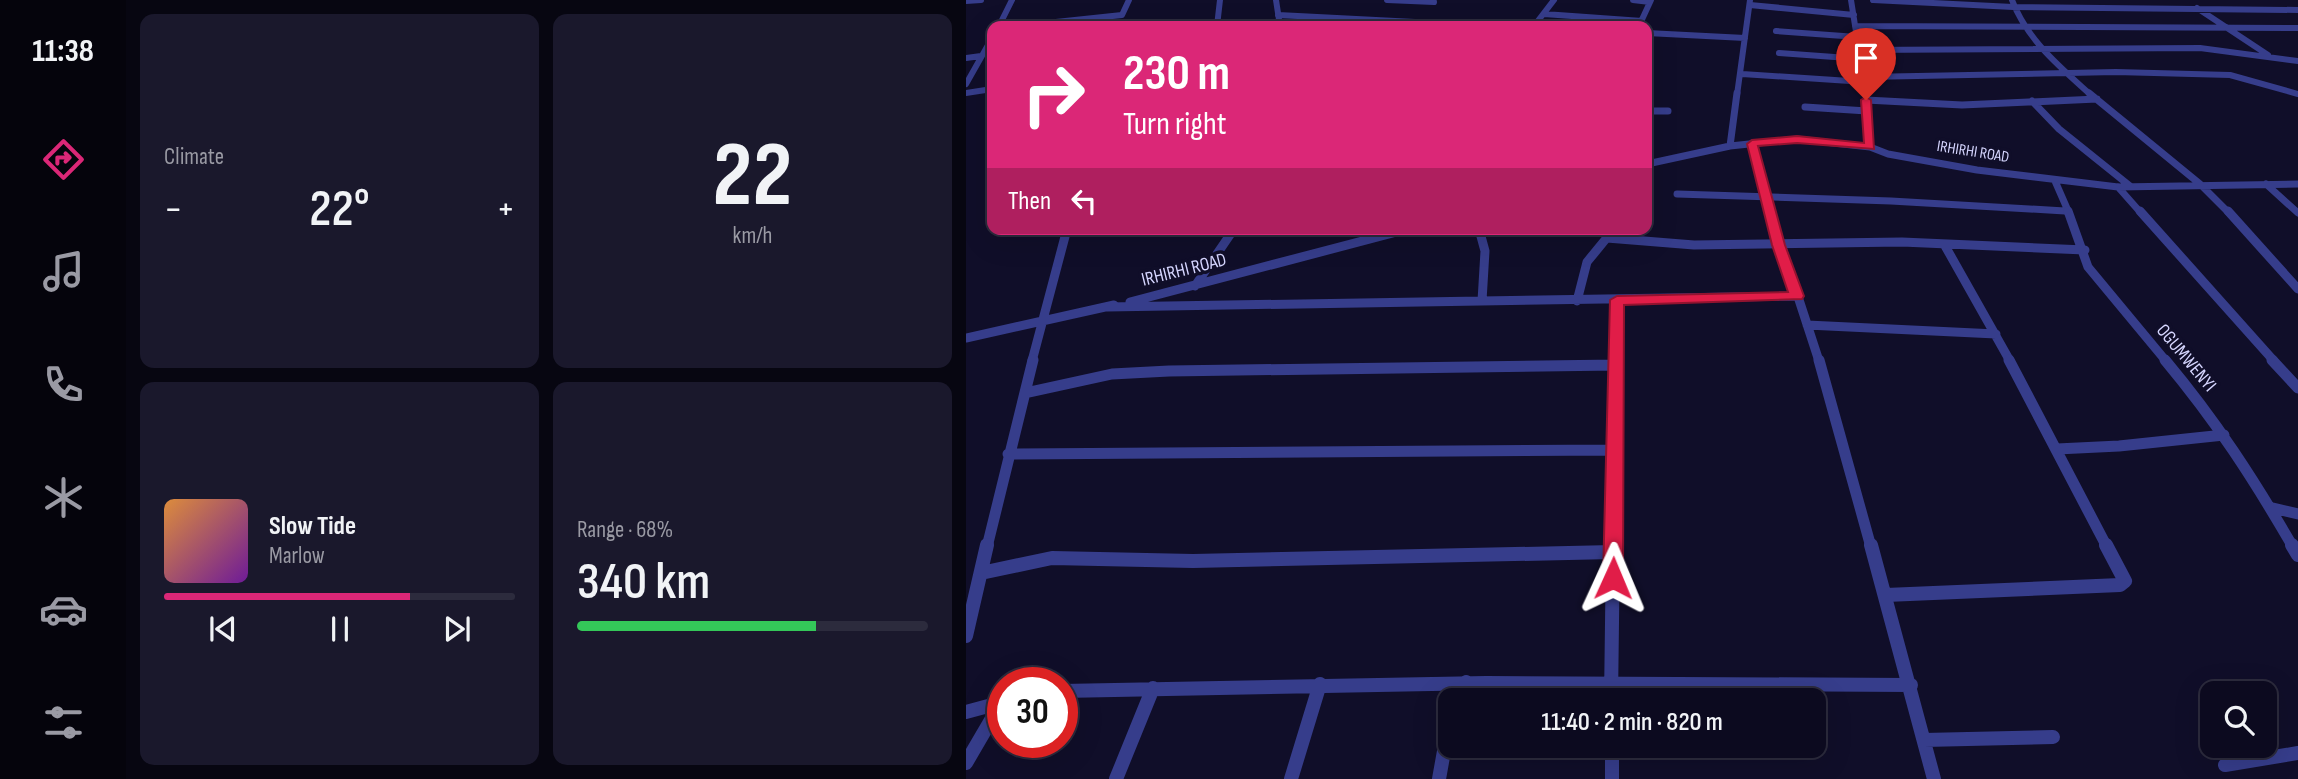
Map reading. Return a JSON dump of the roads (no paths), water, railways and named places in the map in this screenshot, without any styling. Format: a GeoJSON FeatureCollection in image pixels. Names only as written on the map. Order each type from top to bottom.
{"type":"FeatureCollection","features":[{"type":"Feature","properties":{"kind":"street"},"geometry":{"type":"LineString","coordinates":[[966,1],[982,0]]}},
{"type":"Feature","properties":{"kind":"street"},"geometry":{"type":"LineString","coordinates":[[1002,21],[1012,0]]}},
{"type":"Feature","properties":{"kind":"street"},"geometry":{"type":"LineString","coordinates":[[1121,21],[1129,0]]}},
{"type":"Feature","properties":{"kind":"street"},"geometry":{"type":"LineString","coordinates":[[1218,21],[1220,0]]}},
{"type":"Feature","properties":{"kind":"street"},"geometry":{"type":"LineString","coordinates":[[1276,0],[1279,21]]}},
{"type":"Feature","properties":{"kind":"street"},"geometry":{"type":"LineString","coordinates":[[1387,0],[1435,1]]}},
{"type":"Feature","properties":{"kind":"street"},"geometry":{"type":"LineString","coordinates":[[1538,21],[1554,0]]}},
{"type":"Feature","properties":{"kind":"street"},"geometry":{"type":"LineString","coordinates":[[1633,0],[1651,1],[1642,21]]}},
{"type":"Feature","properties":{"kind":"street"},"geometry":{"type":"LineString","coordinates":[[1851,0],[1865,79],[1870,147]]}},
{"type":"Feature","properties":{"kind":"street"},"geometry":{"type":"LineString","coordinates":[[1873,0],[2013,8],[2298,10]]}},
{"type":"Feature","properties":{"kind":"street"},"geometry":{"type":"LineString","coordinates":[[2012,0],[2013,8],[2023,26],[2067,73],[2200,185],[2298,289]]}},
{"type":"Feature","properties":{"kind":"street"},"geometry":{"type":"LineString","coordinates":[[2197,0],[2197,8]]}},
{"type":"Feature","properties":{"kind":"street"},"geometry":{"type":"LineString","coordinates":[[1416,21],[1435,1]]}},
{"type":"Feature","properties":{"kind":"street"},"geometry":{"type":"LineString","coordinates":[[1730,146],[1750,2],[1854,15]]}},
{"type":"Feature","properties":{"kind":"street"},"geometry":{"type":"LineString","coordinates":[[2197,8],[2271,57]]}},
{"type":"Feature","properties":{"kind":"street"},"geometry":{"type":"LineString","coordinates":[[1544,14],[1612,21]]}},
{"type":"Feature","properties":{"kind":"street"},"geometry":{"type":"LineString","coordinates":[[1065,21],[1122,15]]}},
{"type":"Feature","properties":{"kind":"street"},"geometry":{"type":"LineString","coordinates":[[1278,15],[1368,21]]}},
{"type":"Feature","properties":{"kind":"street"},"geometry":{"type":"LineString","coordinates":[[1855,26],[2298,28]]}},
{"type":"Feature","properties":{"kind":"street"},"geometry":{"type":"LineString","coordinates":[[1776,31],[1857,37]]}},
{"type":"Feature","properties":{"kind":"street"},"geometry":{"type":"LineString","coordinates":[[1652,33],[1745,38]]}},
{"type":"Feature","properties":{"kind":"street"},"geometry":{"type":"LineString","coordinates":[[967,81],[987,46]]}},
{"type":"Feature","properties":{"kind":"street"},"geometry":{"type":"LineString","coordinates":[[1860,50],[2200,48],[2298,61]]}},
{"type":"Feature","properties":{"kind":"street"},"geometry":{"type":"LineString","coordinates":[[1779,53],[1861,59]]}},
{"type":"Feature","properties":{"kind":"street"},"geometry":{"type":"LineString","coordinates":[[966,58],[981,56]]}},
{"type":"Feature","properties":{"kind":"street"},"geometry":{"type":"LineString","coordinates":[[1742,74],[1865,79],[2067,73],[2230,75],[2298,94]]}},
{"type":"Feature","properties":{"kind":"street"},"geometry":{"type":"LineString","coordinates":[[966,93],[987,90]]}},
{"type":"Feature","properties":{"kind":"street"},"geometry":{"type":"LineString","coordinates":[[1866,100],[1962,105],[2096,99]]}},
{"type":"Feature","properties":{"kind":"street"},"geometry":{"type":"LineString","coordinates":[[2032,101],[2059,129],[2130,186]]}},
{"type":"Feature","properties":{"kind":"street"},"geometry":{"type":"LineString","coordinates":[[1805,107],[1867,111]]}},
{"type":"Feature","properties":{"kind":"street"},"geometry":{"type":"LineString","coordinates":[[1652,111],[1668,111]]}},
{"type":"Feature","properties":{"kind":"street","name":"IRHIRHI ROAD"},"geometry":{"type":"LineString","coordinates":[[1652,163],[1730,146],[1797,139],[1870,147],[1888,155],[2055,181],[2118,187],[2298,184]]}},
{"type":"Feature","properties":{"kind":"street"},"geometry":{"type":"LineString","coordinates":[[1752,144],[1779,245],[1826,381],[1911,685],[1934,779]]}},
{"type":"Feature","properties":{"kind":"street","name":"OGUMWENYI"},"geometry":{"type":"LineString","coordinates":[[2055,181],[2065,211],[2085,250],[2088,267],[2202,404],[2273,508],[2298,555]]}},
{"type":"Feature","properties":{"kind":"street"},"geometry":{"type":"LineString","coordinates":[[2266,184],[2298,213]]}},
{"type":"Feature","properties":{"kind":"street"},"geometry":{"type":"LineString","coordinates":[[2118,187],[2298,388]]}},
{"type":"Feature","properties":{"kind":"street"},"geometry":{"type":"LineString","coordinates":[[1677,194],[2065,211]]}},
{"type":"Feature","properties":{"kind":"street"},"geometry":{"type":"LineString","coordinates":[[966,636],[975,582],[1065,235]]}},
{"type":"Feature","properties":{"kind":"street"},"geometry":{"type":"LineString","coordinates":[[1195,285],[1230,235]]}},
{"type":"Feature","properties":{"kind":"street","name":"IRHIRHI ROAD"},"geometry":{"type":"LineString","coordinates":[[966,338],[1107,307],[1386,235]]}},
{"type":"Feature","properties":{"kind":"street"},"geometry":{"type":"LineString","coordinates":[[1481,235],[1485,251],[1482,301]]}},
{"type":"Feature","properties":{"kind":"street"},"geometry":{"type":"LineString","coordinates":[[1577,301],[1587,262],[1609,235]]}},
{"type":"Feature","properties":{"kind":"street"},"geometry":{"type":"LineString","coordinates":[[1607,238],[1637,243],[1779,245],[1840,242],[2085,250]]}},
{"type":"Feature","properties":{"kind":"street"},"geometry":{"type":"LineString","coordinates":[[1886,595],[2120,585],[2125,581],[1996,334],[1944,244]]}},
{"type":"Feature","properties":{"kind":"street"},"geometry":{"type":"LineString","coordinates":[[1107,307],[1797,296]]}},
{"type":"Feature","properties":{"kind":"street"},"geometry":{"type":"LineString","coordinates":[[1611,688],[1617,300]]}},
{"type":"Feature","properties":{"kind":"street"},"geometry":{"type":"LineString","coordinates":[[1807,325],[1996,334]]}},
{"type":"Feature","properties":{"kind":"street"},"geometry":{"type":"LineString","coordinates":[[1025,393],[1111,374],[1169,371],[1616,365]]}},
{"type":"Feature","properties":{"kind":"street"},"geometry":{"type":"LineString","coordinates":[[2057,449],[2099,450],[2122,444],[2224,435]]}},
{"type":"Feature","properties":{"kind":"street"},"geometry":{"type":"LineString","coordinates":[[1008,454],[1615,450]]}},
{"type":"Feature","properties":{"kind":"street"},"geometry":{"type":"LineString","coordinates":[[2273,508],[2298,513]]}},
{"type":"Feature","properties":{"kind":"street"},"geometry":{"type":"LineString","coordinates":[[975,582],[1052,558],[1193,561],[1613,552]]}},
{"type":"Feature","properties":{"kind":"street"},"geometry":{"type":"LineString","coordinates":[[1078,690],[1320,684],[1611,681],[1911,685]]}},
{"type":"Feature","properties":{"kind":"street"},"geometry":{"type":"LineString","coordinates":[[1462,688],[1466,682]]}},
{"type":"Feature","properties":{"kind":"street"},"geometry":{"type":"LineString","coordinates":[[1291,779],[1320,684]]}},
{"type":"Feature","properties":{"kind":"street"},"geometry":{"type":"LineString","coordinates":[[1116,779],[1153,688]]}},
{"type":"Feature","properties":{"kind":"street"},"geometry":{"type":"LineString","coordinates":[[966,712],[987,707]]}},
{"type":"Feature","properties":{"kind":"street"},"geometry":{"type":"LineString","coordinates":[[966,763],[987,728]]}},
{"type":"Feature","properties":{"kind":"street"},"geometry":{"type":"LineString","coordinates":[[1924,740],[2053,737]]}},
{"type":"Feature","properties":{"kind":"street"},"geometry":{"type":"LineString","coordinates":[[2225,765],[2298,753]]}},
{"type":"Feature","properties":{"kind":"street"},"geometry":{"type":"LineString","coordinates":[[1440,779],[1443,758]]}},
{"type":"Feature","properties":{"kind":"street"},"geometry":{"type":"LineString","coordinates":[[1612,758],[1612,779]]}}]}
